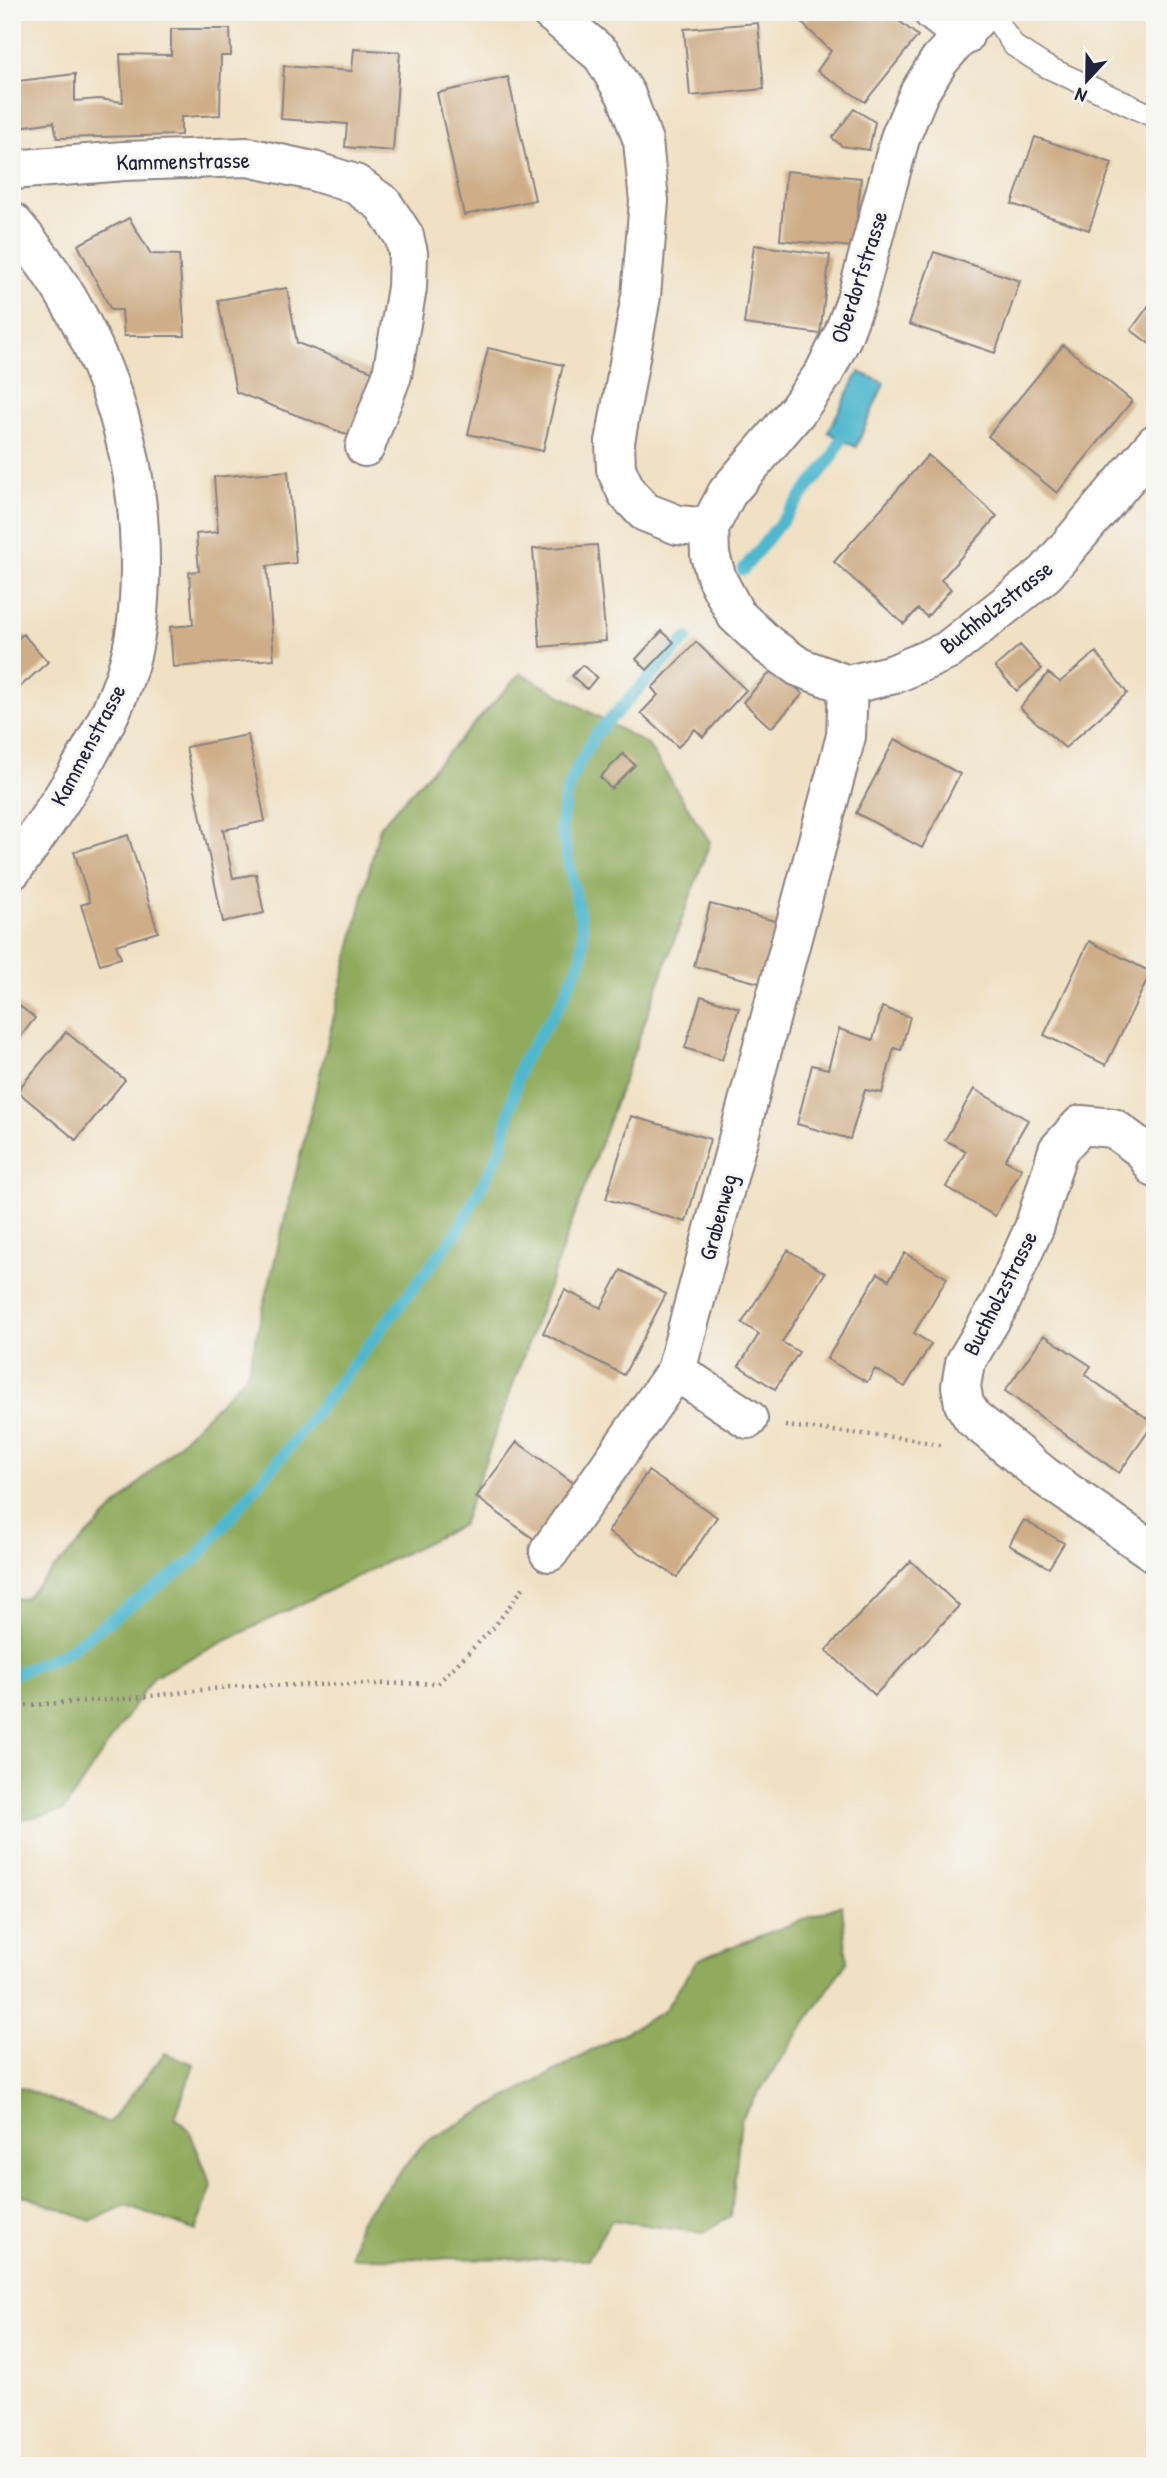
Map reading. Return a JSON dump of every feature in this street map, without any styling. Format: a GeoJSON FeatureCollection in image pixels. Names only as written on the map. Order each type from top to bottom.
{"type":"FeatureCollection","features":[{"type":"Feature","properties":{"kind":"street"},"geometry":{"type":"LineString","coordinates":[[551,12],[602,55],[626,95],[643,141],[649,201],[641,296],[615,442],[616,469],[627,493],[645,512],[678,525],[709,528],[710,555],[717,579],[736,615],[768,645],[799,667],[848,685]]}},
{"type":"Feature","properties":{"kind":"street"},"geometry":{"type":"LineString","coordinates":[[933,12],[979,20]]}},
{"type":"Feature","properties":{"kind":"street","name":"Oberdorfstrasse"},"geometry":{"type":"LineString","coordinates":[[709,528],[727,494],[797,411],[829,364],[857,297],[909,113],[939,61],[979,20]]}},
{"type":"Feature","properties":{"kind":"street","name":"Kammenstrasse"},"geometry":{"type":"LineString","coordinates":[[12,170],[124,161],[248,157],[313,171],[355,184],[383,204],[404,236],[408,253],[407,288],[392,375],[365,447]]}},
{"type":"Feature","properties":{"kind":"street","name":"Kammenstrasse"},"geometry":{"type":"LineString","coordinates":[[12,222],[43,259],[71,302],[94,348],[114,398],[129,448],[140,545],[137,622],[126,674],[100,732],[61,799],[12,870]]}},
{"type":"Feature","properties":{"kind":"street","name":"Buchholzstrasse"},"geometry":{"type":"LineString","coordinates":[[848,685],[894,674],[947,651],[1046,573],[1155,444]]}},
{"type":"Feature","properties":{"kind":"street","name":"Grabenweg"},"geometry":{"type":"LineString","coordinates":[[676,1371],[846,736],[848,685]]}},
{"type":"Feature","properties":{"kind":"street","name":"Buchholzstrasse"},"geometry":{"type":"LineString","coordinates":[[1155,1168],[1143,1150],[1113,1128],[1081,1125],[1058,1150],[1034,1228],[1000,1304],[965,1363],[961,1386],[964,1404],[973,1418],[1044,1476],[1155,1553]]}},
{"type":"Feature","properties":{"kind":"street"},"geometry":{"type":"LineString","coordinates":[[549,1552],[676,1371],[748,1419]]}},
{"type":"Feature","properties":{"kind":"lane"},"geometry":{"type":"LineString","coordinates":[[979,20],[1045,66],[1155,117]]}},
{"type":"Feature","properties":{"kind":"path"},"geometry":{"type":"LineString","coordinates":[[748,1419],[764,1424],[912,1439],[946,1447]]}},
{"type":"Feature","properties":{"kind":"path"},"geometry":{"type":"LineString","coordinates":[[12,1706],[124,1699],[238,1686],[438,1683],[494,1627],[549,1552]]}},
{"type":"Feature","properties":{"kind":"green space"},"geometry":{"type":"Polygon","coordinates":[[[521,673],[648,745],[710,842],[462,1525],[154,1676],[63,1811],[12,1821],[12,1600],[25,1598],[247,1375],[380,826],[521,673]]]}},
{"type":"Feature","properties":{"kind":"green space"},"geometry":{"type":"Polygon","coordinates":[[[842,1905],[847,1961],[741,2119],[731,2216],[703,2233],[611,2220],[588,2259],[351,2258],[359,2221],[424,2143],[664,2011],[697,1960],[842,1905]]]}},
{"type":"Feature","properties":{"kind":"green space"},"geometry":{"type":"Polygon","coordinates":[[[165,2053],[194,2064],[175,2118],[189,2130],[212,2186],[196,2231],[126,2205],[91,2221],[12,2191],[12,2087],[22,2088],[109,2123],[165,2053]]]}},
{"type":"Feature","properties":{"kind":"water"},"geometry":{"type":"Polygon","coordinates":[[[859,372],[884,383],[856,447],[828,432],[859,372]]]}},
{"type":"Feature","properties":{"kind":"building"},"geometry":{"type":"Polygon","coordinates":[[[813,12],[888,12],[918,36],[865,102],[817,71],[831,51],[802,23],[813,12]]]}},
{"type":"Feature","properties":{"kind":"building"},"geometry":{"type":"Polygon","coordinates":[[[758,23],[764,89],[690,96],[684,29],[758,23]]]}},
{"type":"Feature","properties":{"kind":"building"},"geometry":{"type":"Polygon","coordinates":[[[171,29],[230,29],[231,56],[221,56],[220,115],[181,117],[181,135],[57,138],[54,122],[12,128],[12,72],[19,81],[75,74],[75,101],[99,99],[123,102],[120,54],[171,55],[171,29]]]}},
{"type":"Feature","properties":{"kind":"building"},"geometry":{"type":"Polygon","coordinates":[[[354,49],[400,52],[393,151],[345,147],[347,124],[281,119],[284,66],[352,71],[354,49]]]}},
{"type":"Feature","properties":{"kind":"building"},"geometry":{"type":"Polygon","coordinates":[[[508,77],[535,200],[464,215],[437,93],[508,77]]]}},
{"type":"Feature","properties":{"kind":"building"},"geometry":{"type":"Polygon","coordinates":[[[854,109],[875,122],[869,150],[842,146],[832,138],[854,109]]]}},
{"type":"Feature","properties":{"kind":"building"},"geometry":{"type":"Polygon","coordinates":[[[1035,137],[1112,163],[1089,230],[1012,204],[1035,137]]]}},
{"type":"Feature","properties":{"kind":"building"},"geometry":{"type":"Polygon","coordinates":[[[786,171],[861,178],[854,247],[780,240],[786,171]]]}},
{"type":"Feature","properties":{"kind":"building"},"geometry":{"type":"Polygon","coordinates":[[[129,218],[151,254],[179,255],[185,336],[124,336],[122,310],[111,310],[78,245],[129,218]]]}},
{"type":"Feature","properties":{"kind":"building"},"geometry":{"type":"Polygon","coordinates":[[[754,245],[830,255],[820,334],[744,324],[754,245]]]}},
{"type":"Feature","properties":{"kind":"building"},"geometry":{"type":"Polygon","coordinates":[[[934,252],[1020,281],[995,353],[909,324],[934,252]]]}},
{"type":"Feature","properties":{"kind":"building"},"geometry":{"type":"Polygon","coordinates":[[[287,288],[297,343],[375,372],[351,436],[236,392],[218,300],[287,288]]]}},
{"type":"Feature","properties":{"kind":"building"},"geometry":{"type":"Polygon","coordinates":[[[1155,297],[1155,348],[1131,330],[1155,297]]]}},
{"type":"Feature","properties":{"kind":"building"},"geometry":{"type":"Polygon","coordinates":[[[1063,345],[1132,401],[1057,493],[988,436],[1063,345]]]}},
{"type":"Feature","properties":{"kind":"building"},"geometry":{"type":"Polygon","coordinates":[[[488,348],[563,365],[543,451],[468,434],[488,348]]]}},
{"type":"Feature","properties":{"kind":"building"},"geometry":{"type":"Polygon","coordinates":[[[928,455],[997,516],[941,580],[951,589],[927,617],[918,609],[904,624],[834,562],[928,455]]]}},
{"type":"Feature","properties":{"kind":"building"},"geometry":{"type":"Polygon","coordinates":[[[288,471],[296,563],[267,566],[274,659],[173,667],[170,627],[193,625],[189,572],[199,571],[196,534],[218,532],[214,477],[288,471]]]}},
{"type":"Feature","properties":{"kind":"building"},"geometry":{"type":"Polygon","coordinates":[[[597,545],[606,641],[540,647],[533,549],[597,545]]]}},
{"type":"Feature","properties":{"kind":"building"},"geometry":{"type":"Polygon","coordinates":[[[662,631],[674,642],[647,670],[636,659],[662,631]]]}},
{"type":"Feature","properties":{"kind":"building"},"geometry":{"type":"Polygon","coordinates":[[[23,634],[48,662],[12,694],[12,644],[23,634]]]}},
{"type":"Feature","properties":{"kind":"building"},"geometry":{"type":"Polygon","coordinates":[[[696,642],[746,690],[703,737],[695,729],[678,747],[641,713],[658,695],[652,688],[696,642]]]}},
{"type":"Feature","properties":{"kind":"building"},"geometry":{"type":"Polygon","coordinates":[[[1020,645],[1042,669],[1017,691],[995,667],[1020,645]]]}},
{"type":"Feature","properties":{"kind":"building"},"geometry":{"type":"Polygon","coordinates":[[[1096,652],[1127,693],[1065,748],[1020,708],[1048,673],[1060,682],[1096,652]]]}},
{"type":"Feature","properties":{"kind":"building"},"geometry":{"type":"Polygon","coordinates":[[[582,665],[597,677],[587,689],[572,676],[582,665]]]}},
{"type":"Feature","properties":{"kind":"building"},"geometry":{"type":"Polygon","coordinates":[[[774,668],[803,694],[771,728],[743,702],[774,668]]]}},
{"type":"Feature","properties":{"kind":"building"},"geometry":{"type":"Polygon","coordinates":[[[248,735],[265,821],[223,830],[233,878],[256,874],[264,913],[223,922],[186,747],[248,735]]]}},
{"type":"Feature","properties":{"kind":"building"},"geometry":{"type":"Polygon","coordinates":[[[895,739],[960,774],[922,848],[856,813],[895,739]]]}},
{"type":"Feature","properties":{"kind":"building"},"geometry":{"type":"Polygon","coordinates":[[[623,754],[635,765],[611,789],[600,777],[623,754]]]}},
{"type":"Feature","properties":{"kind":"building"},"geometry":{"type":"Polygon","coordinates":[[[128,835],[158,932],[116,945],[121,958],[100,964],[81,905],[90,902],[74,852],[128,835]]]}},
{"type":"Feature","properties":{"kind":"building"},"geometry":{"type":"Polygon","coordinates":[[[710,904],[779,922],[763,984],[694,966],[710,904]]]}},
{"type":"Feature","properties":{"kind":"building"},"geometry":{"type":"Polygon","coordinates":[[[1089,941],[1151,972],[1106,1065],[1044,1035],[1089,941]]]}},
{"type":"Feature","properties":{"kind":"building"},"geometry":{"type":"Polygon","coordinates":[[[701,996],[739,1008],[722,1060],[685,1048],[701,996]]]}},
{"type":"Feature","properties":{"kind":"building"},"geometry":{"type":"Polygon","coordinates":[[[12,1000],[35,1018],[12,1048],[12,1000]]]}},
{"type":"Feature","properties":{"kind":"building"},"geometry":{"type":"Polygon","coordinates":[[[882,1007],[910,1017],[901,1050],[894,1048],[882,1093],[865,1090],[850,1139],[797,1124],[812,1065],[828,1069],[839,1029],[873,1040],[882,1007]]]}},
{"type":"Feature","properties":{"kind":"building"},"geometry":{"type":"Polygon","coordinates":[[[66,1032],[125,1080],[76,1140],[17,1091],[66,1032]]]}},
{"type":"Feature","properties":{"kind":"building"},"geometry":{"type":"Polygon","coordinates":[[[974,1089],[1028,1120],[1005,1160],[1022,1169],[995,1216],[946,1187],[966,1151],[945,1140],[974,1089]]]}},
{"type":"Feature","properties":{"kind":"building"},"geometry":{"type":"Polygon","coordinates":[[[631,1116],[710,1139],[686,1222],[606,1199],[631,1116]]]}},
{"type":"Feature","properties":{"kind":"building"},"geometry":{"type":"Polygon","coordinates":[[[788,1250],[825,1273],[782,1342],[799,1352],[775,1389],[739,1366],[759,1334],[742,1323],[788,1250]]]}},
{"type":"Feature","properties":{"kind":"building"},"geometry":{"type":"Polygon","coordinates":[[[905,1253],[947,1278],[914,1333],[931,1344],[905,1387],[875,1369],[867,1382],[827,1359],[878,1273],[889,1280],[905,1253]]]}},
{"type":"Feature","properties":{"kind":"building"},"geometry":{"type":"Polygon","coordinates":[[[621,1270],[666,1294],[624,1375],[543,1333],[565,1290],[601,1308],[621,1270]]]}},
{"type":"Feature","properties":{"kind":"building"},"geometry":{"type":"Polygon","coordinates":[[[1044,1335],[1091,1366],[1085,1375],[1154,1423],[1119,1473],[1005,1391],[1044,1335]]]}},
{"type":"Feature","properties":{"kind":"building"},"geometry":{"type":"Polygon","coordinates":[[[517,1442],[575,1484],[534,1539],[476,1497],[517,1442]]]}},
{"type":"Feature","properties":{"kind":"building"},"geometry":{"type":"Polygon","coordinates":[[[648,1471],[717,1517],[677,1577],[608,1532],[648,1471]]]}},
{"type":"Feature","properties":{"kind":"building"},"geometry":{"type":"Polygon","coordinates":[[[1024,1520],[1064,1543],[1049,1568],[1009,1545],[1024,1520]]]}},
{"type":"Feature","properties":{"kind":"building"},"geometry":{"type":"Polygon","coordinates":[[[911,1561],[959,1606],[875,1695],[826,1650],[911,1561]]]}},
{"type":"Feature","properties":{"kind":"waterway"},"geometry":{"type":"LineString","coordinates":[[743,570],[832,458],[847,427]]}},
{"type":"Feature","properties":{"kind":"waterway"},"geometry":{"type":"LineString","coordinates":[[12,1675],[63,1654],[196,1559],[286,1451],[457,1232],[501,1150],[521,1064],[561,1003],[582,958],[583,929],[561,825],[566,796],[576,770],[595,735],[687,638]]}}]}
